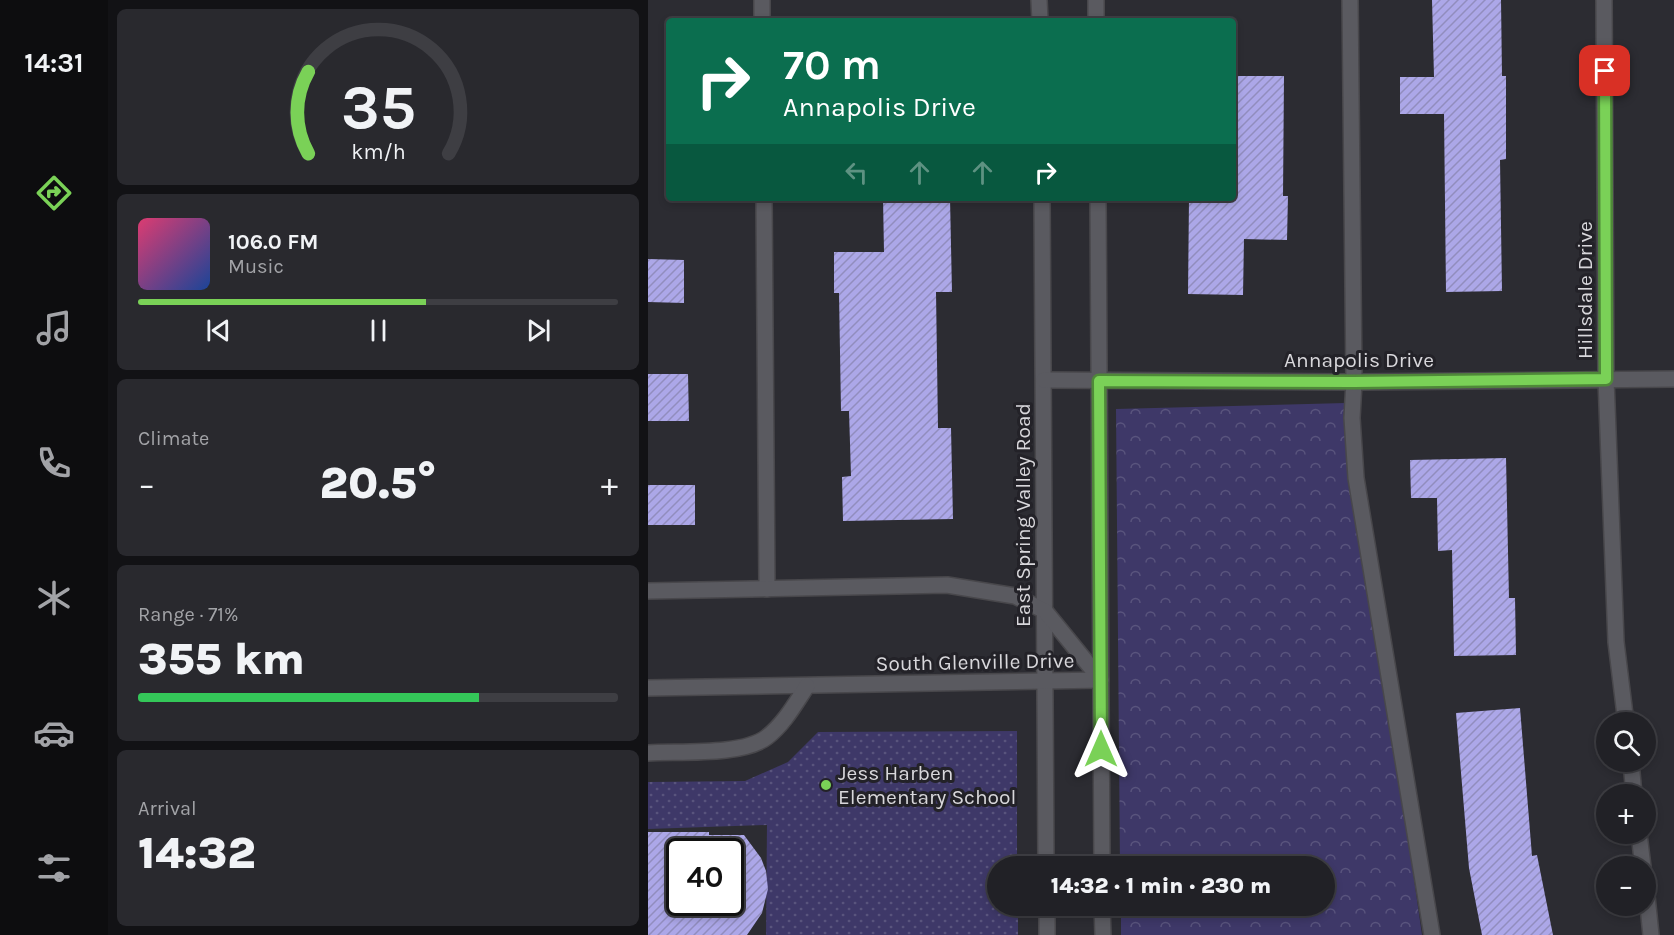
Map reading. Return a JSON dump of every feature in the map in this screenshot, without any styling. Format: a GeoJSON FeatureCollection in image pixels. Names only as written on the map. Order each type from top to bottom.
{"type":"FeatureCollection","features":[{"type":"Feature","properties":{"kind":"street"},"geometry":{"type":"LineString","coordinates":[[762,0],[762,18]]}},
{"type":"Feature","properties":{"kind":"street"},"geometry":{"type":"LineString","coordinates":[[1039,0],[1040,18]]}},
{"type":"Feature","properties":{"kind":"street"},"geometry":{"type":"LineString","coordinates":[[1096,0],[1096,18]]}},
{"type":"Feature","properties":{"kind":"street"},"geometry":{"type":"LineString","coordinates":[[1350,0],[1354,382],[1352,418],[1356,478],[1432,935]]}},
{"type":"Feature","properties":{"kind":"street","name":"Hillsdale Drive"},"geometry":{"type":"LineString","coordinates":[[1604,0],[1606,379],[1616,642],[1625,712]]}},
{"type":"Feature","properties":{"kind":"street"},"geometry":{"type":"LineString","coordinates":[[764,201],[767,589]]}},
{"type":"Feature","properties":{"kind":"street","name":"East Spring Valley Road"},"geometry":{"type":"LineString","coordinates":[[1042,201],[1046,856]]}},
{"type":"Feature","properties":{"kind":"street"},"geometry":{"type":"LineString","coordinates":[[1098,201],[1102,856]]}},
{"type":"Feature","properties":{"kind":"street","name":"Annapolis Drive"},"geometry":{"type":"LineString","coordinates":[[1044,380],[1354,382],[1674,379]]}},
{"type":"Feature","properties":{"kind":"street","name":"South Glenville Drive"},"geometry":{"type":"LineString","coordinates":[[648,591],[947,585],[1015,596],[1045,611],[1101,680]]}},
{"type":"Feature","properties":{"kind":"street","name":"South Glenville Drive"},"geometry":{"type":"LineString","coordinates":[[648,688],[1101,680]]}},
{"type":"Feature","properties":{"kind":"street"},"geometry":{"type":"LineString","coordinates":[[648,753],[742,749],[766,738],[787,717],[807,686]]}},
{"type":"Feature","properties":{"kind":"street"},"geometry":{"type":"LineString","coordinates":[[1047,916],[1047,935]]}},
{"type":"Feature","properties":{"kind":"street"},"geometry":{"type":"LineString","coordinates":[[1102,916],[1102,935]]}},
{"type":"Feature","properties":{"kind":"street"},"geometry":{"type":"LineString","coordinates":[[1649,916],[1651,935]]}},
{"type":"Feature","properties":{"kind":"green space"},"geometry":{"type":"Polygon","coordinates":[[[1346,403],[1422,935],[1121,935],[1121,916],[1335,916],[1335,856],[1120,856],[1116,409],[1346,403]]]}},
{"type":"Feature","properties":{"kind":"green space","name":"Jess Harben Elementary School"},"geometry":{"type":"Polygon","coordinates":[[[1017,731],[1017,856],[987,856],[987,916],[1018,916],[1018,935],[766,935],[767,825],[648,829],[648,782],[745,781],[788,762],[818,732],[1017,731]]]}},
{"type":"Feature","properties":{"kind":"building"},"geometry":{"type":"Polygon","coordinates":[[[1432,0],[1501,0],[1502,76],[1506,76],[1506,159],[1500,160],[1502,291],[1446,292],[1444,114],[1400,114],[1400,77],[1434,77],[1432,0]]]}},
{"type":"Feature","properties":{"kind":"building"},"geometry":{"type":"Polygon","coordinates":[[[1236,76],[1284,76],[1283,196],[1288,196],[1287,240],[1244,239],[1243,295],[1188,294],[1189,201],[1236,201],[1236,76]]]}},
{"type":"Feature","properties":{"kind":"building"},"geometry":{"type":"Polygon","coordinates":[[[883,201],[950,201],[952,292],[936,292],[938,428],[951,428],[953,519],[843,521],[842,477],[851,476],[849,411],[841,411],[839,293],[834,293],[834,252],[884,252],[883,201]]]}},
{"type":"Feature","properties":{"kind":"building"},"geometry":{"type":"Polygon","coordinates":[[[648,259],[684,260],[684,303],[648,302],[648,259]]]}},
{"type":"Feature","properties":{"kind":"building"},"geometry":{"type":"Polygon","coordinates":[[[648,374],[688,374],[689,421],[648,421],[648,374]]]}},
{"type":"Feature","properties":{"kind":"building"},"geometry":{"type":"Polygon","coordinates":[[[1506,458],[1509,598],[1515,598],[1516,655],[1454,656],[1452,550],[1438,551],[1437,498],[1411,498],[1410,460],[1506,458]]]}},
{"type":"Feature","properties":{"kind":"building"},"geometry":{"type":"Polygon","coordinates":[[[648,485],[695,485],[695,525],[648,525],[648,485]]]}},
{"type":"Feature","properties":{"kind":"building"},"geometry":{"type":"Polygon","coordinates":[[[1520,708],[1532,856],[1537,855],[1553,935],[1482,935],[1469,868],[1456,713],[1520,708]]]}},
{"type":"Feature","properties":{"kind":"building"},"geometry":{"type":"Polygon","coordinates":[[[648,832],[709,832],[709,835],[744,835],[761,858],[766,871],[768,889],[762,913],[747,935],[648,935],[648,832]]]}},
{"type":"Feature","properties":{"kind":"place","name":"Jess Harben Elementary School"},"geometry":{"type":"Point","coordinates":[826,785]}},
{"type":"Feature","properties":{"kind":"route"},"geometry":{"type":"LineString","coordinates":[[1101,749],[1099,381],[1354,382],[1606,379],[1605,71]]}}]}
